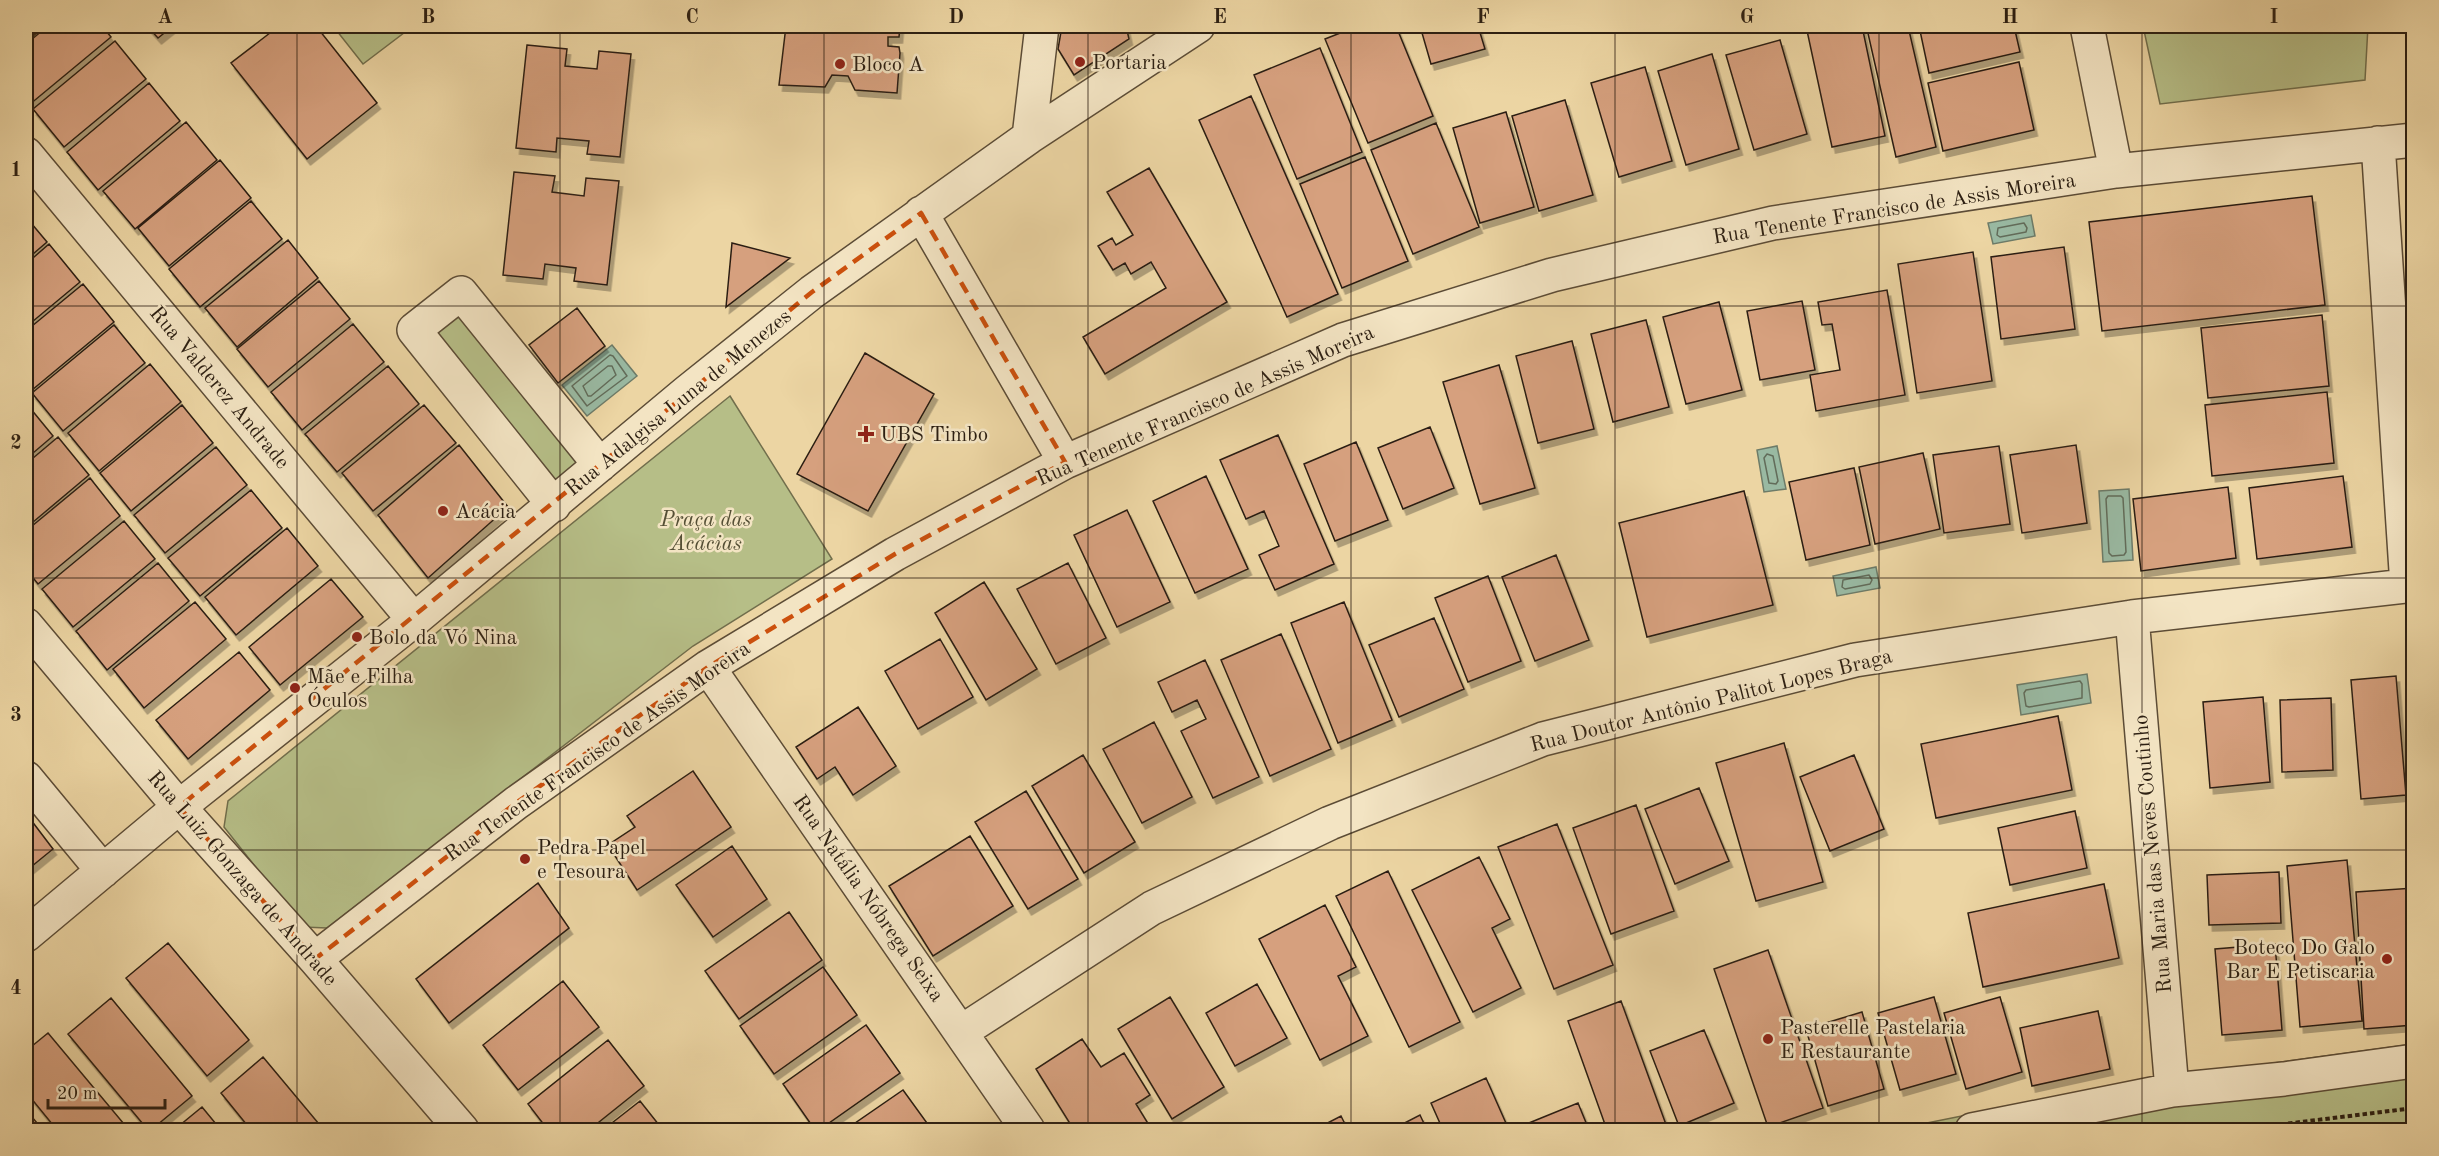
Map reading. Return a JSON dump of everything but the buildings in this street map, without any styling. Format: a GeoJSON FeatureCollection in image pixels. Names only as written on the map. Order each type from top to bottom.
{"type":"FeatureCollection","features":[{"type":"Feature","properties":{"kind":"street"},"geometry":{"type":"LineString","coordinates":[[1029,137],[1042,26]]}},
{"type":"Feature","properties":{"kind":"street","name":"Rua Adalgisa Luna de Menezes"},"geometry":{"type":"LineString","coordinates":[[26,935],[179,807],[414,620],[812,292],[1029,137],[1198,26]]}},
{"type":"Feature","properties":{"kind":"street"},"geometry":{"type":"LineString","coordinates":[[2087,26],[2116,171]]}},
{"type":"Feature","properties":{"kind":"street","name":"Rua Tenente Francisco de Assis Moreira"},"geometry":{"type":"LineString","coordinates":[[315,959],[516,803],[708,667],[895,554],[1065,462],[1343,340],[1552,275],[1773,224],[2116,171],[2414,140]]}},
{"type":"Feature","properties":{"kind":"street"},"geometry":{"type":"LineString","coordinates":[[2378,143],[2410,586]]}},
{"type":"Feature","properties":{"kind":"street","name":"Rua Valderez Andrade"},"geometry":{"type":"LineString","coordinates":[[26,154],[414,620]]}},
{"type":"Feature","properties":{"kind":"street"},"geometry":{"type":"LineString","coordinates":[[921,213],[1065,462]]}},
{"type":"Feature","properties":{"kind":"street"},"geometry":{"type":"LineString","coordinates":[[554,505],[414,330],[461,293],[600,465]]}},
{"type":"Feature","properties":{"kind":"street","name":"Rua Doutor Antônio Palitot Lopes Braga"},"geometry":{"type":"LineString","coordinates":[[961,1032],[1152,908],[1330,823],[1543,739],[1855,660],[2132,617],[2410,586]]}},
{"type":"Feature","properties":{"kind":"street","name":"Rua Maria das Neves Coutinho"},"geometry":{"type":"LineString","coordinates":[[2132,617],[2172,1090]]}},
{"type":"Feature","properties":{"kind":"street","name":"Rua Luiz Gonzaga de Andrade"},"geometry":{"type":"LineString","coordinates":[[26,625],[179,807],[315,959],[454,1128]]}},
{"type":"Feature","properties":{"kind":"street","name":"Rua Natália Nóbrega Seixa"},"geometry":{"type":"LineString","coordinates":[[708,667],[1028,1131]]}},
{"type":"Feature","properties":{"kind":"street"},"geometry":{"type":"LineString","coordinates":[[26,777],[103,871]]}},
{"type":"Feature","properties":{"kind":"street"},"geometry":{"type":"LineString","coordinates":[[1972,1131],[2172,1090],[2284,1079],[2414,1061]]}},
{"type":"Feature","properties":{"kind":"path"},"geometry":{"type":"LineString","coordinates":[[2236,1131],[2414,1108]]}},
{"type":"Feature","properties":{"kind":"highlighted area"},"geometry":{"type":"Polygon","coordinates":[[[921,213],[1065,462],[895,554],[708,667],[516,803],[315,959],[179,807],[812,292],[921,213]]]}},
{"type":"Feature","properties":{"kind":"green space"},"geometry":{"type":"Polygon","coordinates":[[[333,26],[413,26],[363,64],[333,26]]]}},
{"type":"Feature","properties":{"kind":"green space"},"geometry":{"type":"Polygon","coordinates":[[[2143,26],[2368,26],[2365,80],[2160,104],[2143,26]]]}},
{"type":"Feature","properties":{"kind":"green space"},"geometry":{"type":"Polygon","coordinates":[[[461,293],[600,465],[554,505],[427,320],[461,293]]]}},
{"type":"Feature","properties":{"kind":"green space","name":"Praça das Acácias"},"geometry":{"type":"Polygon","coordinates":[[[730,396],[832,559],[693,646],[327,928],[303,927],[224,827],[228,801],[730,396]]]}},
{"type":"Feature","properties":{"kind":"green space"},"geometry":{"type":"Polygon","coordinates":[[[2413,1044],[2413,1130],[1892,1130],[2127,1083],[2413,1044]]]}},
{"type":"Feature","properties":{"kind":"water"},"geometry":{"type":"Polygon","coordinates":[[[2031,215],[2035,236],[1993,244],[1988,223],[2031,215]]]}},
{"type":"Feature","properties":{"kind":"water"},"geometry":{"type":"Polygon","coordinates":[[[612,345],[637,376],[587,416],[562,385],[612,345]]]}},
{"type":"Feature","properties":{"kind":"water"},"geometry":{"type":"Polygon","coordinates":[[[1777,446],[1786,489],[1764,492],[1757,450],[1777,446]]]}},
{"type":"Feature","properties":{"kind":"water"},"geometry":{"type":"Polygon","coordinates":[[[2129,489],[2133,560],[2103,562],[2099,491],[2129,489]]]}},
{"type":"Feature","properties":{"kind":"water"},"geometry":{"type":"Polygon","coordinates":[[[1876,567],[1880,588],[1837,596],[1833,576],[1876,567]]]}},
{"type":"Feature","properties":{"kind":"water"},"geometry":{"type":"Polygon","coordinates":[[[2087,674],[2091,703],[2021,715],[2017,685],[2087,674]]]}},
{"type":"Feature","properties":{"kind":"place","name":"Portaria"},"geometry":{"type":"Point","coordinates":[1080,62]}},
{"type":"Feature","properties":{"kind":"place","name":"Bloco A"},"geometry":{"type":"Point","coordinates":[840,64]}},
{"type":"Feature","properties":{"kind":"place","name":"UBS Timbo"},"geometry":{"type":"Point","coordinates":[866,434]}},
{"type":"Feature","properties":{"kind":"place","name":"Acácia"},"geometry":{"type":"Point","coordinates":[443,511]}},
{"type":"Feature","properties":{"kind":"place","name":"Bolo da Vó Nina"},"geometry":{"type":"Point","coordinates":[357,637]}},
{"type":"Feature","properties":{"kind":"place","name":"Mãe e Filha Óculos"},"geometry":{"type":"Point","coordinates":[295,688]}},
{"type":"Feature","properties":{"kind":"place","name":"Pedra Papel e Tesoura"},"geometry":{"type":"Point","coordinates":[525,859]}},
{"type":"Feature","properties":{"kind":"place","name":"Boteco Do Galo Bar E Petiscaria"},"geometry":{"type":"Point","coordinates":[2387,959]}},
{"type":"Feature","properties":{"kind":"place","name":"Pasterelle Pastelaria E Restaurante"},"geometry":{"type":"Point","coordinates":[1768,1039]}}]}
